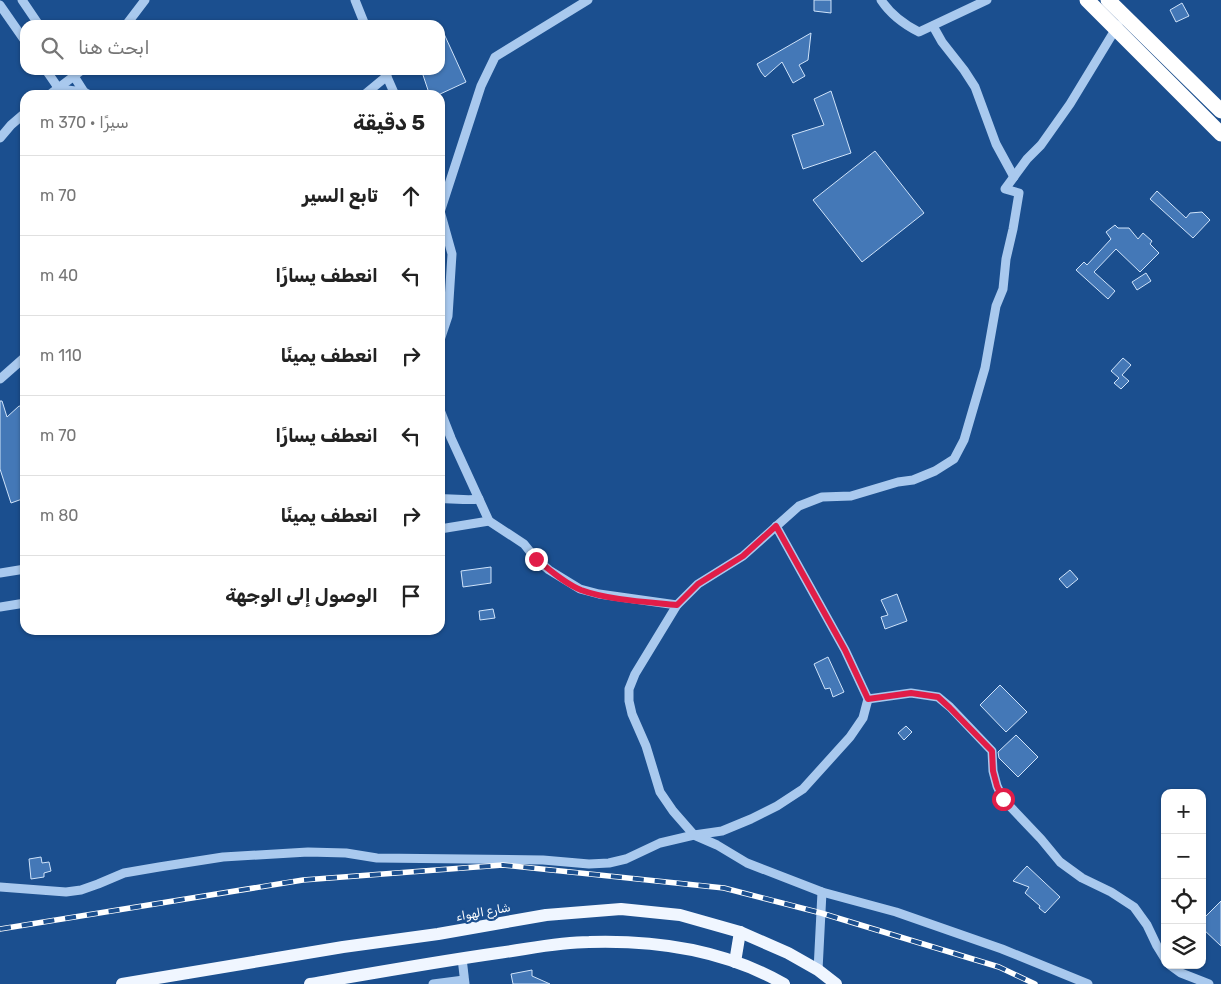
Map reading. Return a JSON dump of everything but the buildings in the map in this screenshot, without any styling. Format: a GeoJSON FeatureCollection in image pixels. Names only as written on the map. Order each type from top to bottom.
{"type":"FeatureCollection","features":[{"type":"Feature","properties":{"kind":"highway"},"geometry":{"type":"LineString","coordinates":[[1087,0],[1120,22],[1221,111]]}},
{"type":"Feature","properties":{"kind":"highway"},"geometry":{"type":"LineString","coordinates":[[1108,0],[1120,22],[1221,134]]}},
{"type":"Feature","properties":{"kind":"main road","name":"شارع الهواء"},"geometry":{"type":"LineString","coordinates":[[122,984],[546,915],[621,909],[680,916],[740,932],[788,953],[818,970],[836,984]]}},
{"type":"Feature","properties":{"kind":"main road"},"geometry":{"type":"LineString","coordinates":[[735,962],[740,932]]}},
{"type":"Feature","properties":{"kind":"main road"},"geometry":{"type":"LineString","coordinates":[[310,984],[462,958],[587,942],[625,942],[665,945],[712,955],[766,974],[784,984]]}},
{"type":"Feature","properties":{"kind":"street"},"geometry":{"type":"LineString","coordinates":[[22,0],[36,20]]}},
{"type":"Feature","properties":{"kind":"street"},"geometry":{"type":"LineString","coordinates":[[130,20],[145,0]]}},
{"type":"Feature","properties":{"kind":"street"},"geometry":{"type":"LineString","coordinates":[[355,0],[363,20]]}},
{"type":"Feature","properties":{"kind":"street"},"geometry":{"type":"LineString","coordinates":[[445,197],[481,86],[496,57],[588,0]]}},
{"type":"Feature","properties":{"kind":"street"},"geometry":{"type":"LineString","coordinates":[[881,0],[888,10],[903,24],[919,32],[987,0]]}},
{"type":"Feature","properties":{"kind":"street"},"geometry":{"type":"LineString","coordinates":[[0,5],[20,33]]}},
{"type":"Feature","properties":{"kind":"street"},"geometry":{"type":"LineString","coordinates":[[1088,984],[1002,949],[905,915],[822,892],[747,863],[718,845],[694,835],[673,811],[660,792],[646,746],[632,714],[629,689],[635,674],[677,605],[698,584],[743,556],[799,506],[822,497],[851,496],[898,482],[913,480],[936,471],[954,459],[964,440],[985,368],[996,306],[1003,289],[1006,259],[1014,229],[1019,193],[1005,189],[1070,104],[1120,22]]}},
{"type":"Feature","properties":{"kind":"street"},"geometry":{"type":"LineString","coordinates":[[933,26],[942,42],[975,87],[996,144],[1014,177]]}},
{"type":"Feature","properties":{"kind":"street"},"geometry":{"type":"LineString","coordinates":[[49,75],[59,89],[65,90]]}},
{"type":"Feature","properties":{"kind":"street"},"geometry":{"type":"LineString","coordinates":[[59,89],[72,75]]}},
{"type":"Feature","properties":{"kind":"street"},"geometry":{"type":"LineString","coordinates":[[77,75],[85,90]]}},
{"type":"Feature","properties":{"kind":"street"},"geometry":{"type":"LineString","coordinates":[[369,90],[384,75]]}},
{"type":"Feature","properties":{"kind":"street"},"geometry":{"type":"LineString","coordinates":[[387,75],[392,90]]}},
{"type":"Feature","properties":{"kind":"street"},"geometry":{"type":"LineString","coordinates":[[0,138],[10,125],[20,117]]}},
{"type":"Feature","properties":{"kind":"street"},"geometry":{"type":"LineString","coordinates":[[445,230],[452,254],[448,316],[445,325]]}},
{"type":"Feature","properties":{"kind":"street"},"geometry":{"type":"LineString","coordinates":[[0,379],[20,362]]}},
{"type":"Feature","properties":{"kind":"street"},"geometry":{"type":"LineString","coordinates":[[445,424],[489,521],[524,544],[536,559],[580,590],[639,601],[677,605]]}},
{"type":"Feature","properties":{"kind":"street"},"geometry":{"type":"LineString","coordinates":[[445,499],[479,499]]}},
{"type":"Feature","properties":{"kind":"street"},"geometry":{"type":"LineString","coordinates":[[445,528],[489,521]]}},
{"type":"Feature","properties":{"kind":"street"},"geometry":{"type":"LineString","coordinates":[[0,887],[66,892],[90,887],[124,873],[159,867],[224,857],[308,852],[346,853],[377,858],[543,860],[589,864],[608,863],[626,859],[660,843],[722,831],[751,819],[778,806],[803,789],[850,737],[863,718],[868,699],[845,650],[776,526]]}},
{"type":"Feature","properties":{"kind":"street"},"geometry":{"type":"LineString","coordinates":[[0,573],[20,570]]}},
{"type":"Feature","properties":{"kind":"street"},"geometry":{"type":"LineString","coordinates":[[0,607],[20,604]]}},
{"type":"Feature","properties":{"kind":"street"},"geometry":{"type":"LineString","coordinates":[[868,699],[911,693],[938,697],[992,751],[993,771],[1003,799],[1060,862],[1082,878],[1111,892],[1134,908],[1147,925],[1161,951]]}},
{"type":"Feature","properties":{"kind":"street"},"geometry":{"type":"LineString","coordinates":[[818,970],[822,892]]}},
{"type":"Feature","properties":{"kind":"street"},"geometry":{"type":"LineString","coordinates":[[433,984],[465,982],[462,958]]}},
{"type":"Feature","properties":{"kind":"street"},"geometry":{"type":"LineString","coordinates":[[1176,969],[1209,984]]}},
{"type":"Feature","properties":{"kind":"railway"},"geometry":{"type":"LineString","coordinates":[[0,929],[303,880],[503,865],[724,888],[821,913],[999,967],[1035,984]]}},
{"type":"Feature","properties":{"kind":"route"},"geometry":{"type":"LineString","coordinates":[[536,559],[580,590],[639,601],[677,605],[698,584],[743,556],[776,526],[845,650],[868,699],[911,693],[938,697],[992,751],[994,759],[993,771],[1003,799]]}}]}
